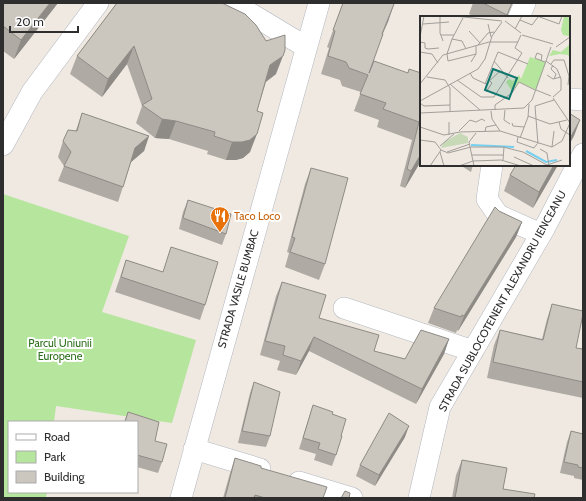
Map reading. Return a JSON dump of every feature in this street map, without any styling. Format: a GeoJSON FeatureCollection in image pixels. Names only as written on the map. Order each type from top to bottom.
{"type":"FeatureCollection","features":[{"type":"Feature","properties":{"kind":"street"},"geometry":{"type":"LineString","coordinates":[[3,145],[32,92],[98,3]]}},
{"type":"Feature","properties":{"kind":"street"},"geometry":{"type":"LineString","coordinates":[[233,3],[306,47]]}},
{"type":"Feature","properties":{"kind":"street","name":"STRADA VASILE BUMBAC"},"geometry":{"type":"LineString","coordinates":[[181,498],[319,3]]}},
{"type":"Feature","properties":{"kind":"street"},"geometry":{"type":"LineString","coordinates":[[519,16],[525,3]]}},
{"type":"Feature","properties":{"kind":"street"},"geometry":{"type":"LineString","coordinates":[[570,99],[583,100]]}},
{"type":"Feature","properties":{"kind":"street","name":"STRADA SUBLOCOTENENT ALEXANDRU IENCEANU"},"geometry":{"type":"LineString","coordinates":[[419,498],[440,407],[541,234],[583,154]]}},
{"type":"Feature","properties":{"kind":"street"},"geometry":{"type":"LineString","coordinates":[[492,166],[487,199],[498,215],[541,234]]}},
{"type":"Feature","properties":{"kind":"street"},"geometry":{"type":"LineString","coordinates":[[344,308],[473,351]]}},
{"type":"Feature","properties":{"kind":"street"},"geometry":{"type":"LineString","coordinates":[[194,449],[352,498]]}},
{"type":"Feature","properties":{"kind":"green space","name":"Parcul Uniunii Europene"},"geometry":{"type":"Polygon","coordinates":[[[3,194],[129,236],[102,312],[196,340],[172,423],[56,406],[54,421],[8,421],[8,493],[47,493],[46,498],[3,498],[3,194]]]}},
{"type":"Feature","properties":{"kind":"building"},"geometry":{"type":"Polygon","coordinates":[[[3,3],[50,3],[21,40],[3,26],[3,3]]]}},
{"type":"Feature","properties":{"kind":"building"},"geometry":{"type":"Polygon","coordinates":[[[117,3],[222,3],[245,14],[256,25],[266,41],[285,35],[285,50],[283,56],[270,65],[257,111],[263,113],[257,134],[250,140],[232,142],[214,136],[215,132],[176,121],[162,119],[142,105],[152,99],[134,46],[108,79],[77,56],[117,3]]]}},
{"type":"Feature","properties":{"kind":"building"},"geometry":{"type":"Polygon","coordinates":[[[343,3],[394,4],[369,73],[374,61],[408,73],[409,69],[420,73],[420,156],[411,171],[407,169],[419,122],[383,109],[386,103],[360,94],[368,75],[349,68],[346,62],[328,56],[335,31],[333,30],[343,3]]]}},
{"type":"Feature","properties":{"kind":"building"},"geometry":{"type":"Polygon","coordinates":[[[483,3],[512,3],[507,15],[483,3]]]}},
{"type":"Feature","properties":{"kind":"building"},"geometry":{"type":"Polygon","coordinates":[[[82,113],[149,136],[135,148],[123,187],[64,166],[71,152],[63,141],[68,130],[77,131],[82,113]]]}},
{"type":"Feature","properties":{"kind":"building"},"geometry":{"type":"Polygon","coordinates":[[[570,114],[580,120],[570,138],[570,114]]]}},
{"type":"Feature","properties":{"kind":"building"},"geometry":{"type":"Polygon","coordinates":[[[515,166],[553,166],[539,192],[510,175],[515,166]]]}},
{"type":"Feature","properties":{"kind":"building"},"geometry":{"type":"Polygon","coordinates":[[[311,168],[348,178],[325,264],[290,252],[295,238],[292,237],[311,168]]]}},
{"type":"Feature","properties":{"kind":"building"},"geometry":{"type":"Polygon","coordinates":[[[188,200],[231,214],[226,234],[183,218],[188,200]]]}},
{"type":"Feature","properties":{"kind":"building"},"geometry":{"type":"Polygon","coordinates":[[[495,207],[499,211],[522,222],[464,316],[462,315],[461,317],[434,308],[495,207]]]}},
{"type":"Feature","properties":{"kind":"building"},"geometry":{"type":"Polygon","coordinates":[[[171,247],[218,262],[205,305],[121,277],[126,260],[163,272],[171,247]]]}},
{"type":"Feature","properties":{"kind":"building"},"geometry":{"type":"Polygon","coordinates":[[[282,282],[326,295],[319,318],[379,335],[374,351],[405,359],[421,330],[449,339],[422,389],[314,337],[301,361],[283,355],[285,346],[265,341],[282,282]]]}},
{"type":"Feature","properties":{"kind":"building"},"geometry":{"type":"Polygon","coordinates":[[[552,304],[583,311],[576,348],[583,349],[583,382],[493,362],[500,330],[543,340],[552,304]]]}},
{"type":"Feature","properties":{"kind":"building"},"geometry":{"type":"Polygon","coordinates":[[[254,382],[280,392],[270,436],[242,431],[254,382]]]}},
{"type":"Feature","properties":{"kind":"building"},"geometry":{"type":"Polygon","coordinates":[[[313,405],[333,412],[332,414],[346,419],[336,455],[318,449],[320,443],[303,438],[313,405]]]}},
{"type":"Feature","properties":{"kind":"building"},"geometry":{"type":"Polygon","coordinates":[[[128,412],[159,422],[155,441],[167,444],[162,462],[138,455],[138,421],[125,421],[128,412]]]}},
{"type":"Feature","properties":{"kind":"building"},"geometry":{"type":"Polygon","coordinates":[[[389,413],[409,426],[379,475],[360,465],[389,413]]]}},
{"type":"Feature","properties":{"kind":"building"},"geometry":{"type":"Polygon","coordinates":[[[571,431],[583,434],[583,468],[578,467],[578,465],[564,462],[571,431]]]}},
{"type":"Feature","properties":{"kind":"building"},"geometry":{"type":"Polygon","coordinates":[[[235,458],[261,466],[261,468],[327,487],[323,498],[265,498],[255,495],[254,498],[225,498],[235,458]]]}},
{"type":"Feature","properties":{"kind":"building"},"geometry":{"type":"Polygon","coordinates":[[[462,460],[507,468],[503,489],[535,494],[534,498],[455,498],[462,460]]]}},
{"type":"Feature","properties":{"kind":"building"},"geometry":{"type":"Polygon","coordinates":[[[345,491],[350,493],[349,498],[341,498],[345,491]]]}},
{"type":"Feature","properties":{"kind":"place","name":"Taco Loco"},"geometry":{"type":"Point","coordinates":[220,233]}}]}
